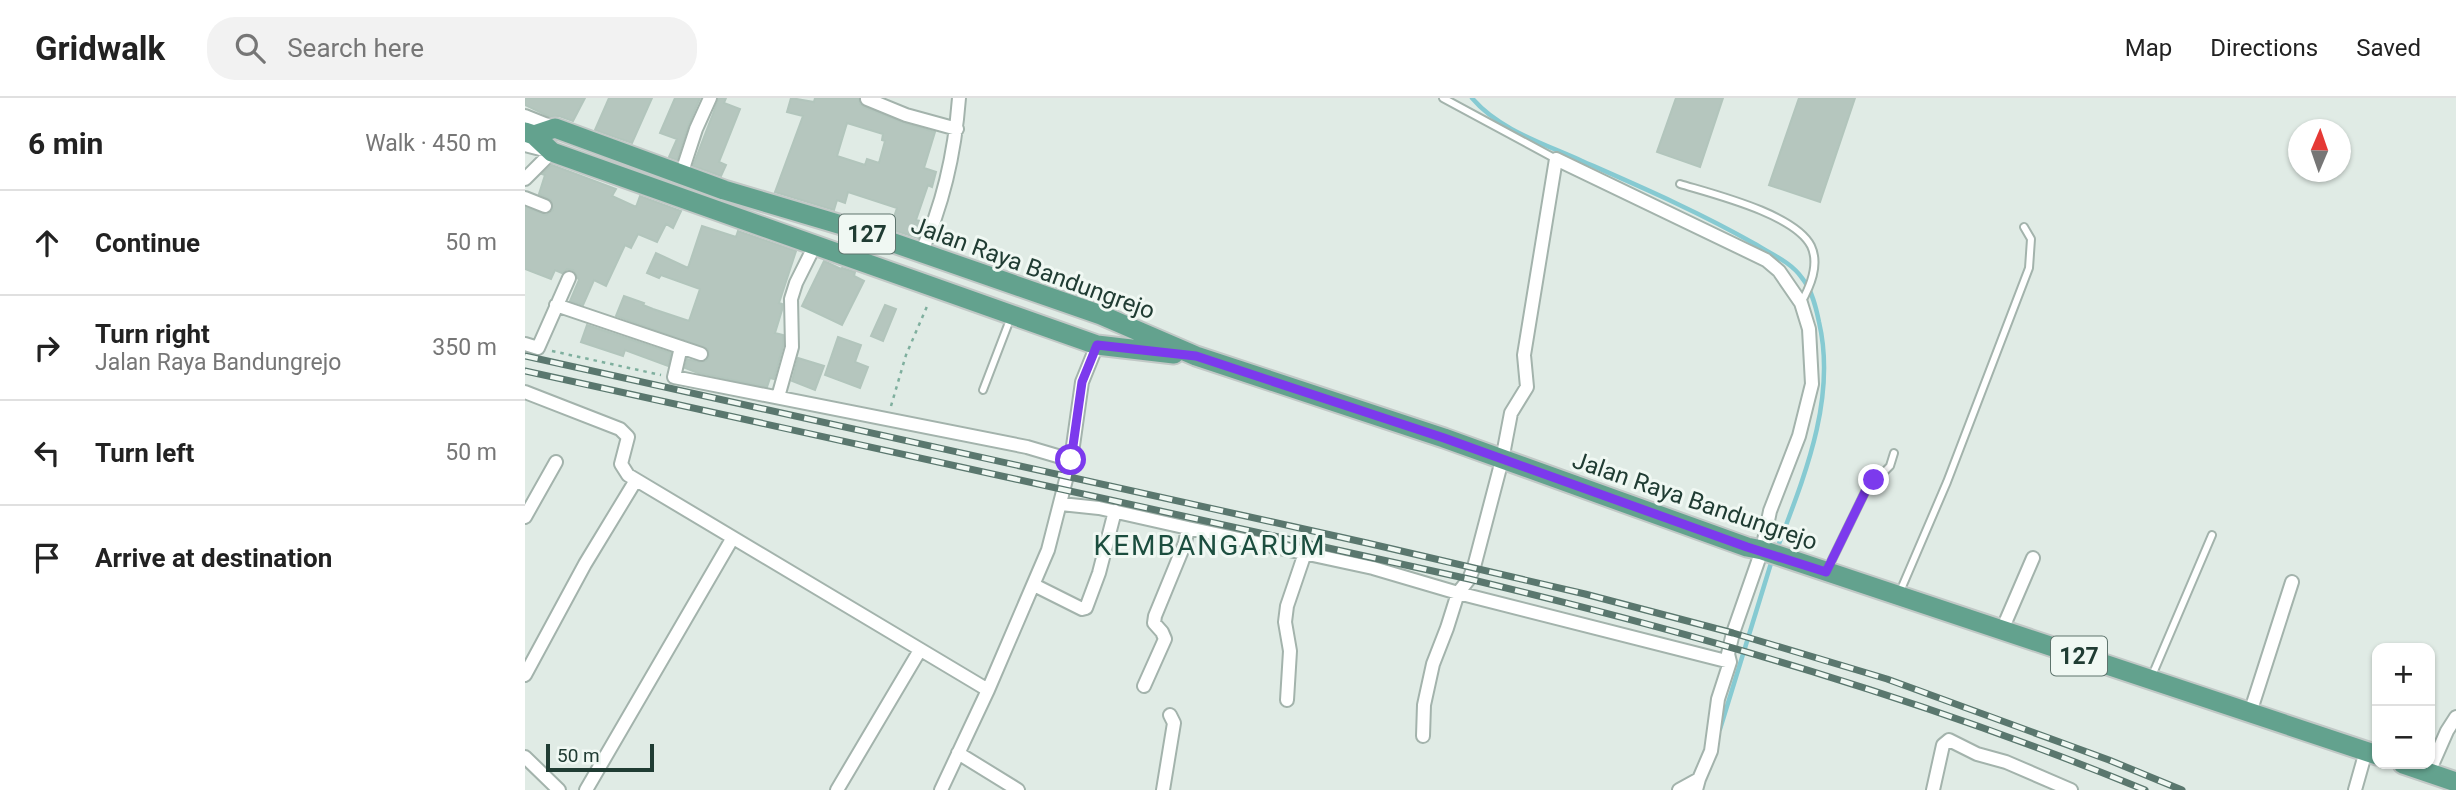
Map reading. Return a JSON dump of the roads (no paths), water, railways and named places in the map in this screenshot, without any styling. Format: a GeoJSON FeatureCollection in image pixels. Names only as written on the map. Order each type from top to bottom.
{"type":"FeatureCollection","features":[{"type":"Feature","properties":{"kind":"main road","name":"Jalan Raya Bandungrejo"},"geometry":{"type":"LineString","coordinates":[[528,137],[555,128],[681,175],[1101,315],[1196,356],[1444,438],[1747,547],[2372,753]]}},
{"type":"Feature","properties":{"kind":"main road","name":"Jalan Raya Bandungrejo"},"geometry":{"type":"LineString","coordinates":[[528,137],[552,152],[1097,345],[1196,356]]}},
{"type":"Feature","properties":{"kind":"main road"},"geometry":{"type":"LineString","coordinates":[[944,292],[962,267]]}},
{"type":"Feature","properties":{"kind":"main road"},"geometry":{"type":"LineString","coordinates":[[2419,769],[2456,782]]}},
{"type":"Feature","properties":{"kind":"street"},"geometry":{"type":"LineString","coordinates":[[681,175],[710,98]]}},
{"type":"Feature","properties":{"kind":"street"},"geometry":{"type":"LineString","coordinates":[[921,253],[934,226],[957,129],[959,98]]}},
{"type":"Feature","properties":{"kind":"street"},"geometry":{"type":"LineString","coordinates":[[867,99],[906,115],[957,129]]}},
{"type":"Feature","properties":{"kind":"street"},"geometry":{"type":"LineString","coordinates":[[525,116],[555,128]]}},
{"type":"Feature","properties":{"kind":"street"},"geometry":{"type":"LineString","coordinates":[[525,178],[552,152]]}},
{"type":"Feature","properties":{"kind":"street"},"geometry":{"type":"LineString","coordinates":[[1423,736],[1424,705],[1429,677],[1458,593],[1474,568],[1502,460],[1511,413],[1527,387],[1524,355],[1556,159],[1766,260],[1803,300],[1809,329],[1812,384],[1799,436],[1770,511],[1770,553],[1733,633],[1728,654],[1730,662],[1718,699],[1711,751],[1697,784],[1679,790]]}},
{"type":"Feature","properties":{"kind":"street"},"geometry":{"type":"LineString","coordinates":[[525,198],[545,206]]}},
{"type":"Feature","properties":{"kind":"street"},"geometry":{"type":"LineString","coordinates":[[778,397],[793,347],[791,299],[815,245]]}},
{"type":"Feature","properties":{"kind":"street"},"geometry":{"type":"LineString","coordinates":[[532,346],[569,278]]}},
{"type":"Feature","properties":{"kind":"street"},"geometry":{"type":"LineString","coordinates":[[556,305],[701,354]]}},
{"type":"Feature","properties":{"kind":"street"},"geometry":{"type":"LineString","coordinates":[[941,790],[988,690],[1048,550],[1071,460],[1082,382],[1097,345]]}},
{"type":"Feature","properties":{"kind":"street"},"geometry":{"type":"LineString","coordinates":[[681,347],[674,377],[1027,447],[1071,460]]}},
{"type":"Feature","properties":{"kind":"street"},"geometry":{"type":"LineString","coordinates":[[525,392],[620,429],[628,437],[622,469],[636,480],[988,690]]}},
{"type":"Feature","properties":{"kind":"street"},"geometry":{"type":"LineString","coordinates":[[525,517],[556,461]]}},
{"type":"Feature","properties":{"kind":"street"},"geometry":{"type":"LineString","coordinates":[[525,675],[585,564],[636,480]]}},
{"type":"Feature","properties":{"kind":"street"},"geometry":{"type":"LineString","coordinates":[[1061,504],[1115,511],[1305,553],[1419,580],[1458,593],[1730,662]]}},
{"type":"Feature","properties":{"kind":"street"},"geometry":{"type":"LineString","coordinates":[[1034,585],[1082,609],[1086,608],[1099,573],[1115,511]]}},
{"type":"Feature","properties":{"kind":"street"},"geometry":{"type":"LineString","coordinates":[[1144,686],[1165,639],[1154,622],[1155,616],[1185,543],[1188,528]]}},
{"type":"Feature","properties":{"kind":"street"},"geometry":{"type":"LineString","coordinates":[[586,790],[731,539]]}},
{"type":"Feature","properties":{"kind":"street"},"geometry":{"type":"LineString","coordinates":[[1286,700],[1290,651],[1286,614],[1305,553]]}},
{"type":"Feature","properties":{"kind":"street"},"geometry":{"type":"LineString","coordinates":[[2002,630],[2033,558]]}},
{"type":"Feature","properties":{"kind":"street"},"geometry":{"type":"LineString","coordinates":[[2250,713],[2292,582]]}},
{"type":"Feature","properties":{"kind":"street"},"geometry":{"type":"LineString","coordinates":[[837,790],[920,650]]}},
{"type":"Feature","properties":{"kind":"street"},"geometry":{"type":"LineString","coordinates":[[1163,790],[1174,723],[1170,715]]}},
{"type":"Feature","properties":{"kind":"street"},"geometry":{"type":"LineString","coordinates":[[2428,772],[2456,717]]}},
{"type":"Feature","properties":{"kind":"street"},"geometry":{"type":"LineString","coordinates":[[1933,790],[1943,745],[1949,740],[1977,754],[2006,762],[2071,790]]}},
{"type":"Feature","properties":{"kind":"street"},"geometry":{"type":"LineString","coordinates":[[958,753],[1017,790]]}},
{"type":"Feature","properties":{"kind":"street"},"geometry":{"type":"LineString","coordinates":[[2354,790],[2372,753]]}},
{"type":"Feature","properties":{"kind":"street"},"geometry":{"type":"LineString","coordinates":[[525,757],[559,790]]}},
{"type":"Feature","properties":{"kind":"lane"},"geometry":{"type":"LineString","coordinates":[[1443,98],[1556,159]]}},
{"type":"Feature","properties":{"kind":"lane"},"geometry":{"type":"LineString","coordinates":[[1680,184],[1755,207],[1799,232],[1811,246],[1814,262],[1812,280],[1803,300]]}},
{"type":"Feature","properties":{"kind":"lane"},"geometry":{"type":"LineString","coordinates":[[1898,596],[1947,482],[2029,268],[2031,239],[2024,227]]}},
{"type":"Feature","properties":{"kind":"lane"},"geometry":{"type":"LineString","coordinates":[[982,390],[1011,316]]}},
{"type":"Feature","properties":{"kind":"lane"},"geometry":{"type":"LineString","coordinates":[[1826,572],[1866,490],[1890,466],[1894,453]]}},
{"type":"Feature","properties":{"kind":"lane"},"geometry":{"type":"LineString","coordinates":[[2150,680],[2212,535]]}},
{"type":"Feature","properties":{"kind":"waterway"},"geometry":{"type":"LineString","coordinates":[[1472,98],[1509,128],[1670,200],[1734,232],[1787,263],[1805,283],[1813,299],[1823,351],[1821,409],[1807,466],[1777,549]]}},
{"type":"Feature","properties":{"kind":"waterway"},"geometry":{"type":"LineString","coordinates":[[1720,729],[1772,560]]}},
{"type":"Feature","properties":{"kind":"railway"},"geometry":{"type":"LineString","coordinates":[[525,356],[1585,594],[1733,633],[1887,679],[2109,760],[2182,790]]}},
{"type":"Feature","properties":{"kind":"railway"},"geometry":{"type":"LineString","coordinates":[[525,371],[1555,600],[1726,646],[1896,698],[2063,757],[2145,790]]}},
{"type":"Feature","properties":{"kind":"district","name":"KEMBANGARUM"},"geometry":{"type":"Point","coordinates":[1210,545]}}]}
